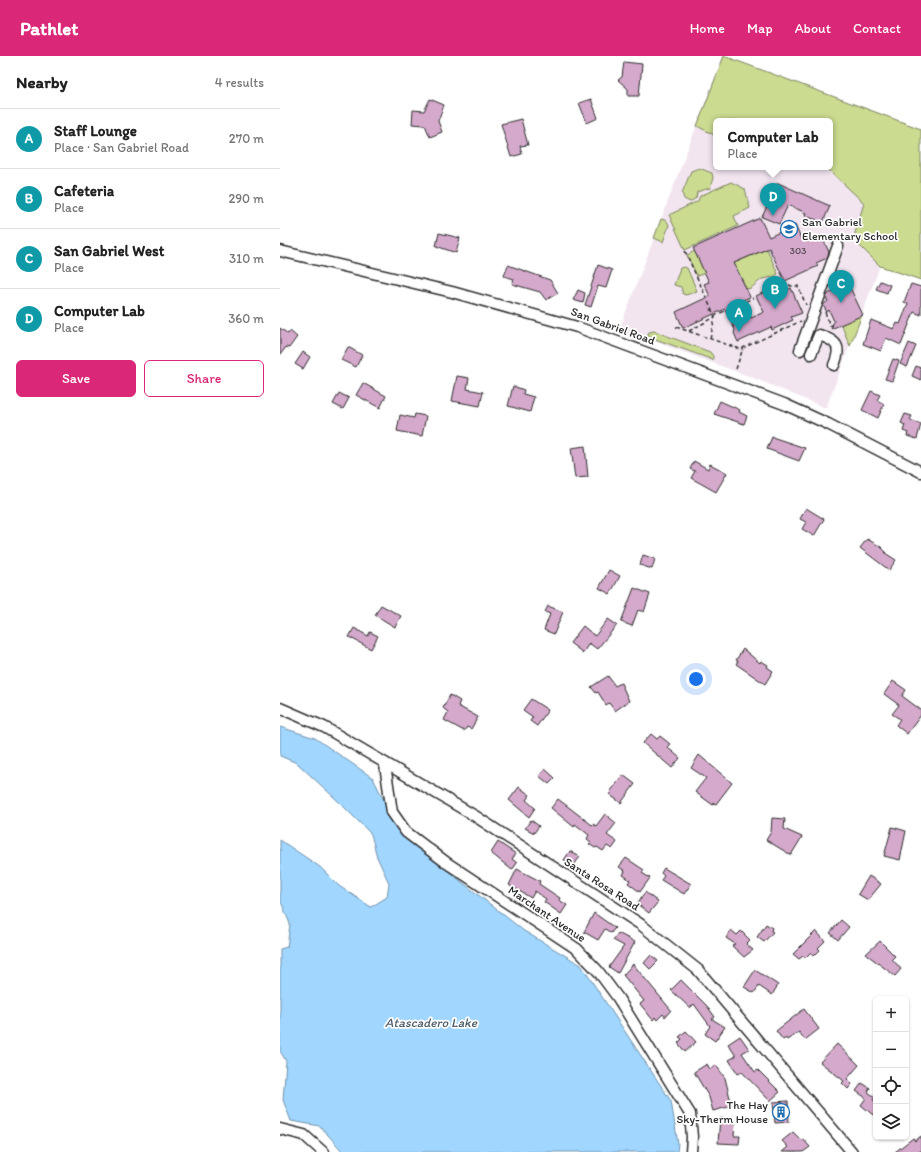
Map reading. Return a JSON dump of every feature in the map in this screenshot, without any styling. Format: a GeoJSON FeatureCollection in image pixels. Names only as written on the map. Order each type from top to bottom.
{"type":"FeatureCollection","features":[{"type":"Feature","properties":{"kind":"street"},"geometry":{"type":"LineString","coordinates":[[800,350],[838,246]]}},
{"type":"Feature","properties":{"kind":"street","name":"San Gabriel Road"},"geometry":{"type":"LineString","coordinates":[[280,251],[452,292],[576,327],[784,404],[828,424],[921,472]]}},
{"type":"Feature","properties":{"kind":"street"},"geometry":{"type":"LineString","coordinates":[[812,354],[819,334],[830,338],[835,341],[838,352],[834,365]]}},
{"type":"Feature","properties":{"kind":"street","name":"Santa Rosa Road"},"geometry":{"type":"LineString","coordinates":[[280,708],[324,727],[385,765],[475,816],[634,920],[698,970],[852,1152]]}},
{"type":"Feature","properties":{"kind":"street","name":"Marchant Avenue"},"geometry":{"type":"LineString","coordinates":[[385,765],[392,812],[406,832],[447,863],[577,949],[598,971],[618,998],[690,1114],[692,1137],[691,1152]]}},
{"type":"Feature","properties":{"kind":"street"},"geometry":{"type":"LineString","coordinates":[[280,1129],[304,1135],[323,1152]]}},
{"type":"Feature","properties":{"kind":"path"},"geometry":{"type":"LineString","coordinates":[[685,252],[714,316],[710,339]]}},
{"type":"Feature","properties":{"kind":"path"},"geometry":{"type":"LineString","coordinates":[[783,281],[791,286],[798,286],[806,306]]}},
{"type":"Feature","properties":{"kind":"path"},"geometry":{"type":"LineString","coordinates":[[689,331],[714,316],[753,298]]}},
{"type":"Feature","properties":{"kind":"path"},"geometry":{"type":"LineString","coordinates":[[820,310],[824,311],[830,326],[829,329]]}},
{"type":"Feature","properties":{"kind":"path"},"geometry":{"type":"LineString","coordinates":[[736,369],[743,348],[807,318]]}},
{"type":"Feature","properties":{"kind":"path"},"geometry":{"type":"LineString","coordinates":[[830,326],[834,324]]}},
{"type":"Feature","properties":{"kind":"path"},"geometry":{"type":"LineString","coordinates":[[676,327],[743,350]]}},
{"type":"Feature","properties":{"kind":"shaded area","name":"San Gabriel Elementary School"},"geometry":{"type":"Polygon","coordinates":[[[723,56],[921,129],[921,280],[880,266],[826,408],[751,377],[648,339],[618,333],[723,56]]]}},
{"type":"Feature","properties":{"kind":"green space"},"geometry":{"type":"Polygon","coordinates":[[[724,56],[921,129],[921,280],[880,266],[856,242],[855,233],[864,203],[829,170],[833,170],[833,118],[713,118],[713,134],[697,126],[724,56]]]}},
{"type":"Feature","properties":{"kind":"green space"},"geometry":{"type":"Polygon","coordinates":[[[699,168],[712,173],[713,178],[710,188],[697,192],[696,198],[690,202],[684,199],[682,193],[691,171],[699,168]]]}},
{"type":"Feature","properties":{"kind":"green space"},"geometry":{"type":"Polygon","coordinates":[[[731,182],[745,189],[750,208],[734,216],[738,226],[685,250],[669,215],[698,201],[700,196],[731,182]]]}},
{"type":"Feature","properties":{"kind":"green space"},"geometry":{"type":"Polygon","coordinates":[[[661,219],[667,221],[669,225],[663,242],[654,238],[661,219]]]}},
{"type":"Feature","properties":{"kind":"green space"},"geometry":{"type":"Polygon","coordinates":[[[767,249],[778,274],[774,277],[762,279],[751,288],[746,289],[734,263],[767,249]]]}},
{"type":"Feature","properties":{"kind":"green space"},"geometry":{"type":"Polygon","coordinates":[[[695,251],[705,273],[697,276],[687,255],[695,251]]]}},
{"type":"Feature","properties":{"kind":"green space"},"geometry":{"type":"Polygon","coordinates":[[[680,268],[687,268],[697,291],[686,295],[683,294],[681,287],[674,285],[680,268]]]}},
{"type":"Feature","properties":{"kind":"green space"},"geometry":{"type":"Polygon","coordinates":[[[862,315],[850,346],[841,324],[862,315]]]}},
{"type":"Feature","properties":{"kind":"green space"},"geometry":{"type":"Polygon","coordinates":[[[654,331],[710,352],[713,356],[713,360],[647,336],[649,332],[654,331]]]}},
{"type":"Feature","properties":{"kind":"water","name":"Atascadero Lake"},"geometry":{"type":"Polygon","coordinates":[[[280,727],[315,738],[373,778],[400,833],[524,931],[581,965],[671,1101],[678,1144],[677,1152],[343,1152],[320,1126],[291,1121],[283,1100],[286,1061],[280,1051],[280,949],[287,947],[290,924],[280,899],[280,840],[320,867],[339,886],[371,907],[387,897],[389,883],[377,857],[371,834],[297,763],[280,756],[280,727]]]}},
{"type":"Feature","properties":{"kind":"building"},"geometry":{"type":"Polygon","coordinates":[[[624,62],[642,64],[639,96],[628,96],[628,89],[618,80],[622,77],[624,62]]]}},
{"type":"Feature","properties":{"kind":"building"},"geometry":{"type":"Polygon","coordinates":[[[430,99],[444,105],[438,121],[442,132],[430,137],[425,125],[412,124],[413,110],[424,111],[430,99]]]}},
{"type":"Feature","properties":{"kind":"building"},"geometry":{"type":"Polygon","coordinates":[[[591,99],[598,118],[587,123],[579,103],[591,99]]]}},
{"type":"Feature","properties":{"kind":"building"},"geometry":{"type":"Polygon","coordinates":[[[521,119],[528,145],[520,146],[522,154],[511,157],[501,124],[521,119]]]}},
{"type":"Feature","properties":{"kind":"building"},"geometry":{"type":"Polygon","coordinates":[[[778,183],[830,206],[823,222],[805,216],[806,213],[788,205],[779,224],[762,217],[778,183]]]}},
{"type":"Feature","properties":{"kind":"building"},"geometry":{"type":"Polygon","coordinates":[[[760,218],[769,237],[795,225],[801,239],[804,238],[806,242],[821,235],[829,252],[827,258],[816,263],[818,266],[785,281],[769,248],[734,263],[750,297],[743,300],[751,318],[764,312],[756,296],[773,288],[777,295],[791,288],[802,313],[791,317],[793,320],[772,330],[771,327],[738,342],[734,333],[735,330],[725,309],[683,328],[676,312],[710,296],[704,284],[709,282],[693,248],[760,218]]]}},
{"type":"Feature","properties":{"kind":"building"},"geometry":{"type":"Polygon","coordinates":[[[439,233],[460,238],[456,253],[436,246],[439,233]]]}},
{"type":"Feature","properties":{"kind":"building"},"geometry":{"type":"Polygon","coordinates":[[[508,265],[550,280],[558,293],[546,300],[540,292],[512,284],[514,279],[504,276],[508,265]]]}},
{"type":"Feature","properties":{"kind":"building"},"geometry":{"type":"Polygon","coordinates":[[[598,265],[612,270],[606,288],[598,286],[591,307],[585,305],[598,265]]]}},
{"type":"Feature","properties":{"kind":"building"},"geometry":{"type":"Polygon","coordinates":[[[845,277],[863,315],[831,329],[834,321],[829,310],[827,312],[823,305],[828,301],[826,298],[828,294],[835,290],[832,283],[845,277]]]}},
{"type":"Feature","properties":{"kind":"building"},"geometry":{"type":"Polygon","coordinates":[[[880,281],[890,285],[887,293],[876,289],[880,281]]]}},
{"type":"Feature","properties":{"kind":"building"},"geometry":{"type":"Polygon","coordinates":[[[911,284],[921,287],[921,315],[914,312],[901,345],[886,338],[881,351],[863,344],[871,320],[894,329],[897,323],[900,324],[908,304],[904,302],[911,284]]]}},
{"type":"Feature","properties":{"kind":"building"},"geometry":{"type":"Polygon","coordinates":[[[578,290],[585,293],[583,303],[573,300],[578,290]]]}},
{"type":"Feature","properties":{"kind":"building"},"geometry":{"type":"Polygon","coordinates":[[[280,328],[288,334],[290,331],[297,337],[289,348],[286,347],[280,355],[280,328]]]}},
{"type":"Feature","properties":{"kind":"building"},"geometry":{"type":"Polygon","coordinates":[[[909,343],[916,346],[907,367],[900,364],[909,343]]]}},
{"type":"Feature","properties":{"kind":"building"},"geometry":{"type":"Polygon","coordinates":[[[348,347],[362,355],[356,367],[341,360],[348,347]]]}},
{"type":"Feature","properties":{"kind":"building"},"geometry":{"type":"Polygon","coordinates":[[[303,352],[310,357],[303,369],[295,364],[303,352]]]}},
{"type":"Feature","properties":{"kind":"building"},"geometry":{"type":"Polygon","coordinates":[[[893,359],[899,361],[892,381],[885,379],[893,359]]]}},
{"type":"Feature","properties":{"kind":"building"},"geometry":{"type":"Polygon","coordinates":[[[916,366],[921,368],[921,380],[912,376],[916,366]]]}},
{"type":"Feature","properties":{"kind":"building"},"geometry":{"type":"Polygon","coordinates":[[[457,376],[469,378],[467,389],[483,392],[480,406],[452,401],[457,376]]]}},
{"type":"Feature","properties":{"kind":"building"},"geometry":{"type":"Polygon","coordinates":[[[363,383],[386,396],[380,408],[356,395],[363,383]]]}},
{"type":"Feature","properties":{"kind":"building"},"geometry":{"type":"Polygon","coordinates":[[[513,386],[524,390],[523,394],[534,397],[530,412],[508,406],[513,386]]]}},
{"type":"Feature","properties":{"kind":"building"},"geometry":{"type":"Polygon","coordinates":[[[871,391],[880,395],[877,400],[884,404],[878,418],[862,410],[871,391]]]}},
{"type":"Feature","properties":{"kind":"building"},"geometry":{"type":"Polygon","coordinates":[[[339,393],[349,398],[343,409],[333,404],[339,393]]]}},
{"type":"Feature","properties":{"kind":"building"},"geometry":{"type":"Polygon","coordinates":[[[720,401],[740,410],[739,412],[747,416],[744,424],[714,414],[720,401]]]}},
{"type":"Feature","properties":{"kind":"building"},"geometry":{"type":"Polygon","coordinates":[[[415,414],[426,416],[422,436],[397,431],[400,415],[414,418],[415,414]]]}},
{"type":"Feature","properties":{"kind":"building"},"geometry":{"type":"Polygon","coordinates":[[[905,414],[912,416],[910,420],[921,424],[917,439],[907,436],[908,433],[903,431],[905,425],[901,423],[905,414]]]}},
{"type":"Feature","properties":{"kind":"building"},"geometry":{"type":"Polygon","coordinates":[[[772,437],[805,448],[799,461],[767,449],[772,437]]]}},
{"type":"Feature","properties":{"kind":"building"},"geometry":{"type":"Polygon","coordinates":[[[585,446],[588,477],[575,478],[571,448],[585,446]]]}},
{"type":"Feature","properties":{"kind":"building"},"geometry":{"type":"Polygon","coordinates":[[[694,461],[708,469],[710,464],[727,473],[716,492],[691,478],[695,471],[690,469],[694,461]]]}},
{"type":"Feature","properties":{"kind":"building"},"geometry":{"type":"Polygon","coordinates":[[[806,508],[824,519],[814,536],[802,529],[806,522],[800,519],[806,508]]]}},
{"type":"Feature","properties":{"kind":"building"},"geometry":{"type":"Polygon","coordinates":[[[867,539],[881,547],[886,552],[885,553],[896,560],[889,570],[860,548],[867,539]]]}},
{"type":"Feature","properties":{"kind":"building"},"geometry":{"type":"Polygon","coordinates":[[[643,555],[655,559],[652,569],[640,565],[643,555]]]}},
{"type":"Feature","properties":{"kind":"building"},"geometry":{"type":"Polygon","coordinates":[[[609,570],[620,576],[610,594],[599,588],[609,570]]]}},
{"type":"Feature","properties":{"kind":"building"},"geometry":{"type":"Polygon","coordinates":[[[634,588],[650,594],[644,612],[638,610],[632,626],[621,622],[634,588]]]}},
{"type":"Feature","properties":{"kind":"building"},"geometry":{"type":"Polygon","coordinates":[[[381,605],[401,616],[395,627],[375,615],[381,605]]]}},
{"type":"Feature","properties":{"kind":"building"},"geometry":{"type":"Polygon","coordinates":[[[548,606],[563,612],[554,634],[544,630],[550,614],[545,612],[548,606]]]}},
{"type":"Feature","properties":{"kind":"building"},"geometry":{"type":"Polygon","coordinates":[[[608,619],[617,625],[597,649],[589,643],[583,653],[570,643],[583,626],[595,636],[608,619]]]}},
{"type":"Feature","properties":{"kind":"building"},"geometry":{"type":"Polygon","coordinates":[[[354,628],[368,636],[370,632],[378,636],[371,649],[349,637],[354,628]]]}},
{"type":"Feature","properties":{"kind":"building"},"geometry":{"type":"Polygon","coordinates":[[[743,649],[760,663],[761,661],[768,665],[767,667],[773,671],[765,684],[736,664],[738,661],[736,660],[743,649]]]}},
{"type":"Feature","properties":{"kind":"building"},"geometry":{"type":"Polygon","coordinates":[[[608,676],[615,686],[621,683],[629,701],[615,711],[609,703],[606,705],[598,692],[596,693],[591,687],[608,676]]]}},
{"type":"Feature","properties":{"kind":"building"},"geometry":{"type":"Polygon","coordinates":[[[893,681],[906,690],[902,696],[921,710],[921,715],[907,734],[896,725],[900,719],[892,714],[899,705],[884,694],[893,681]]]}},
{"type":"Feature","properties":{"kind":"building"},"geometry":{"type":"Polygon","coordinates":[[[450,695],[460,701],[458,706],[478,717],[471,729],[467,727],[464,731],[444,720],[448,712],[443,708],[450,695]]]}},
{"type":"Feature","properties":{"kind":"building"},"geometry":{"type":"Polygon","coordinates":[[[531,699],[548,710],[537,726],[530,721],[533,717],[523,710],[531,699]]]}},
{"type":"Feature","properties":{"kind":"building"},"geometry":{"type":"Polygon","coordinates":[[[651,734],[657,739],[660,736],[670,744],[667,747],[680,758],[672,768],[643,743],[651,734]]]}},
{"type":"Feature","properties":{"kind":"building"},"geometry":{"type":"Polygon","coordinates":[[[699,755],[732,783],[716,804],[714,803],[713,805],[695,792],[706,778],[691,768],[699,755]]]}},
{"type":"Feature","properties":{"kind":"building"},"geometry":{"type":"Polygon","coordinates":[[[545,769],[555,778],[549,784],[539,776],[545,769]]]}},
{"type":"Feature","properties":{"kind":"building"},"geometry":{"type":"Polygon","coordinates":[[[623,775],[635,784],[621,803],[610,795],[610,792],[623,775]]]}},
{"type":"Feature","properties":{"kind":"building"},"geometry":{"type":"Polygon","coordinates":[[[519,787],[530,795],[526,800],[535,808],[529,817],[509,800],[519,787]]]}},
{"type":"Feature","properties":{"kind":"building"},"geometry":{"type":"Polygon","coordinates":[[[558,799],[592,825],[593,824],[596,826],[605,814],[616,823],[607,835],[617,842],[612,849],[607,846],[603,851],[589,844],[591,842],[587,839],[589,835],[575,824],[574,827],[551,808],[558,799]]]}},
{"type":"Feature","properties":{"kind":"building"},"geometry":{"type":"Polygon","coordinates":[[[772,818],[785,819],[784,829],[802,837],[791,855],[766,840],[771,832],[772,818]]]}},
{"type":"Feature","properties":{"kind":"building"},"geometry":{"type":"Polygon","coordinates":[[[531,820],[539,826],[534,833],[525,828],[531,820]]]}},
{"type":"Feature","properties":{"kind":"building"},"geometry":{"type":"Polygon","coordinates":[[[892,827],[906,831],[900,860],[884,856],[892,827]]]}},
{"type":"Feature","properties":{"kind":"building"},"geometry":{"type":"Polygon","coordinates":[[[498,842],[516,854],[512,859],[517,863],[512,870],[491,853],[498,842]]]}},
{"type":"Feature","properties":{"kind":"building"},"geometry":{"type":"Polygon","coordinates":[[[570,851],[580,857],[573,866],[564,860],[570,851]]]}},
{"type":"Feature","properties":{"kind":"building"},"geometry":{"type":"Polygon","coordinates":[[[626,858],[644,870],[642,873],[650,878],[640,892],[628,883],[630,880],[623,875],[625,871],[619,867],[626,858]]]}},
{"type":"Feature","properties":{"kind":"building"},"geometry":{"type":"Polygon","coordinates":[[[664,868],[691,884],[684,894],[661,880],[664,876],[661,873],[664,868]]]}},
{"type":"Feature","properties":{"kind":"building"},"geometry":{"type":"Polygon","coordinates":[[[517,869],[540,881],[539,884],[560,898],[559,900],[567,905],[561,914],[544,902],[546,899],[535,891],[531,898],[509,885],[517,869]]]}},
{"type":"Feature","properties":{"kind":"building"},"geometry":{"type":"Polygon","coordinates":[[[869,876],[881,884],[868,900],[858,894],[869,876]]]}},
{"type":"Feature","properties":{"kind":"building"},"geometry":{"type":"Polygon","coordinates":[[[645,892],[658,902],[649,913],[637,904],[645,892]]]}},
{"type":"Feature","properties":{"kind":"building"},"geometry":{"type":"Polygon","coordinates":[[[594,913],[615,928],[611,933],[605,929],[598,940],[584,932],[594,913]]]}},
{"type":"Feature","properties":{"kind":"building"},"geometry":{"type":"Polygon","coordinates":[[[841,920],[849,927],[838,940],[830,933],[841,920]]]}},
{"type":"Feature","properties":{"kind":"building"},"geometry":{"type":"Polygon","coordinates":[[[766,924],[772,928],[771,931],[773,932],[764,942],[757,937],[766,924]]]}},
{"type":"Feature","properties":{"kind":"building"},"geometry":{"type":"Polygon","coordinates":[[[731,930],[737,935],[741,931],[750,940],[746,944],[753,950],[744,957],[732,946],[735,944],[726,938],[731,930]]]}},
{"type":"Feature","properties":{"kind":"building"},"geometry":{"type":"Polygon","coordinates":[[[816,931],[825,941],[818,948],[820,950],[814,956],[811,952],[805,958],[803,956],[799,959],[793,954],[816,931]]]}},
{"type":"Feature","properties":{"kind":"building"},"geometry":{"type":"Polygon","coordinates":[[[618,933],[635,942],[618,973],[609,967],[624,946],[613,940],[618,933]]]}},
{"type":"Feature","properties":{"kind":"building"},"geometry":{"type":"Polygon","coordinates":[[[880,941],[895,956],[892,959],[901,969],[895,976],[866,954],[880,941]]]}},
{"type":"Feature","properties":{"kind":"building"},"geometry":{"type":"Polygon","coordinates":[[[651,955],[658,961],[650,969],[644,963],[651,955]]]}},
{"type":"Feature","properties":{"kind":"building"},"geometry":{"type":"Polygon","coordinates":[[[633,964],[671,1010],[665,1017],[663,1014],[657,1020],[655,1017],[653,1020],[640,1004],[644,1001],[623,975],[633,964]]]}},
{"type":"Feature","properties":{"kind":"building"},"geometry":{"type":"Polygon","coordinates":[[[755,970],[778,985],[772,995],[759,986],[754,993],[744,987],[755,970]]]}},
{"type":"Feature","properties":{"kind":"building"},"geometry":{"type":"Polygon","coordinates":[[[681,980],[707,1006],[715,1017],[712,1019],[725,1027],[715,1041],[705,1034],[710,1026],[694,1004],[690,1008],[671,990],[681,980]]]}},
{"type":"Feature","properties":{"kind":"building"},"geometry":{"type":"Polygon","coordinates":[[[804,1009],[819,1029],[805,1040],[799,1032],[787,1040],[786,1038],[783,1040],[776,1031],[804,1009]]]}},
{"type":"Feature","properties":{"kind":"building"},"geometry":{"type":"Polygon","coordinates":[[[686,1031],[696,1042],[685,1052],[678,1043],[682,1039],[679,1037],[686,1031]]]}},
{"type":"Feature","properties":{"kind":"building"},"geometry":{"type":"Polygon","coordinates":[[[740,1036],[749,1049],[742,1053],[755,1072],[758,1070],[780,1092],[770,1101],[742,1072],[738,1074],[729,1060],[736,1056],[728,1044],[740,1036]]]}},
{"type":"Feature","properties":{"kind":"building"},"geometry":{"type":"Polygon","coordinates":[[[837,1044],[859,1065],[847,1079],[852,1084],[848,1089],[842,1083],[844,1081],[820,1062],[837,1044]]]}},
{"type":"Feature","properties":{"kind":"building"},"geometry":{"type":"Polygon","coordinates":[[[707,1064],[710,1069],[716,1065],[725,1078],[732,1106],[713,1111],[709,1097],[694,1072],[707,1064]]]}},
{"type":"Feature","properties":{"kind":"building"},"geometry":{"type":"Polygon","coordinates":[[[862,1083],[870,1088],[868,1092],[873,1096],[873,1115],[861,1105],[866,1098],[856,1091],[862,1083]]]}},
{"type":"Feature","properties":{"kind":"building","name":"The Hay Sky-Therm House"},"geometry":{"type":"Polygon","coordinates":[[[788,1101],[789,1122],[775,1123],[773,1102],[788,1101]]]}},
{"type":"Feature","properties":{"kind":"building"},"geometry":{"type":"Polygon","coordinates":[[[720,1118],[731,1119],[731,1123],[735,1123],[734,1136],[740,1136],[739,1144],[718,1143],[720,1118]]]}},
{"type":"Feature","properties":{"kind":"building"},"geometry":{"type":"Polygon","coordinates":[[[793,1132],[801,1140],[803,1139],[810,1147],[803,1152],[782,1152],[788,1147],[782,1141],[793,1132]]]}},
{"type":"Feature","properties":{"kind":"building"},"geometry":{"type":"Polygon","coordinates":[[[921,1136],[921,1152],[895,1152],[913,1138],[915,1141],[921,1136]]]}},
{"type":"Feature","properties":{"kind":"place","name":"Computer Lab"},"geometry":{"type":"Point","coordinates":[773,216]}},
{"type":"Feature","properties":{"kind":"place","name":"San Gabriel Elementary School"},"geometry":{"type":"Point","coordinates":[789,229]}},
{"type":"Feature","properties":{"kind":"place","name":"San Gabriel West"},"geometry":{"type":"Point","coordinates":[841,303]}},
{"type":"Feature","properties":{"kind":"place","name":"Cafeteria"},"geometry":{"type":"Point","coordinates":[775,309]}},
{"type":"Feature","properties":{"kind":"place","name":"Staff Lounge"},"geometry":{"type":"Point","coordinates":[739,332]}},
{"type":"Feature","properties":{"kind":"place","name":"The Hay Sky-Therm House"},"geometry":{"type":"Point","coordinates":[781,1112]}}]}
